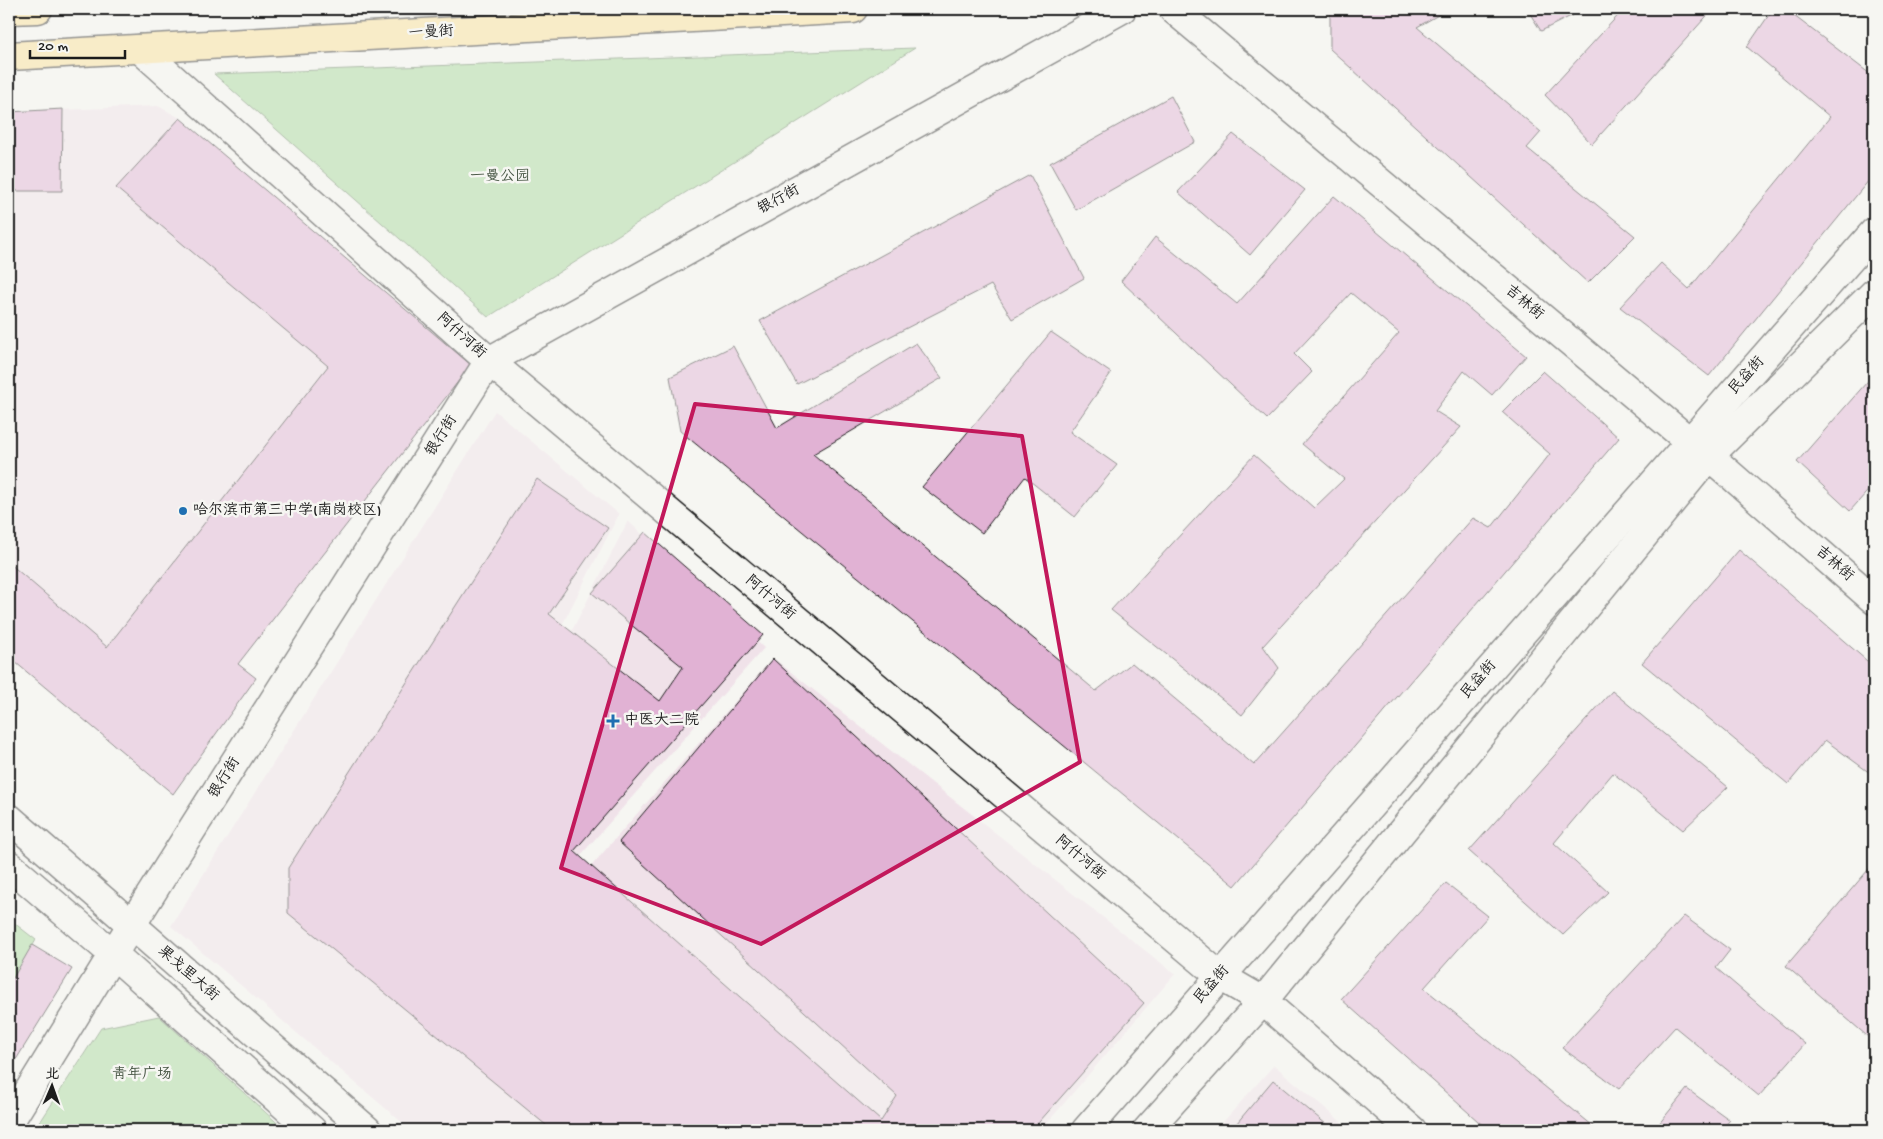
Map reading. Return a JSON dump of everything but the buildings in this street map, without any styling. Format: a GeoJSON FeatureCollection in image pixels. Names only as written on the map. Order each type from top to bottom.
{"type":"FeatureCollection","features":[{"type":"Feature","properties":{"kind":"main road"},"geometry":{"type":"LineString","coordinates":[[9,10],[38,9]]}},
{"type":"Feature","properties":{"kind":"main road","name":"一曼街"},"geometry":{"type":"LineString","coordinates":[[9,56],[853,9]]}},
{"type":"Feature","properties":{"kind":"street","name":"银行街"},"geometry":{"type":"LineString","coordinates":[[9,1123],[113,954],[489,361],[1122,9]]}},
{"type":"Feature","properties":{"kind":"street","name":"吉林街"},"geometry":{"type":"LineString","coordinates":[[1173,9],[1699,449],[1874,600]]}},
{"type":"Feature","properties":{"kind":"street","name":"阿什河街"},"geometry":{"type":"LineString","coordinates":[[140,50],[489,361],[1220,976],[1262,1001],[1412,1130]]}},
{"type":"Feature","properties":{"kind":"street","name":"民益街"},"geometry":{"type":"LineString","coordinates":[[1147,1130],[1262,1001],[1699,449],[1874,232]]}},
{"type":"Feature","properties":{"kind":"street","name":"民益街"},"geometry":{"type":"LineString","coordinates":[[1086,1130],[1220,976],[1699,449],[1874,293]]}},
{"type":"Feature","properties":{"kind":"street","name":"果戈里大街"},"geometry":{"type":"LineString","coordinates":[[9,818],[367,1130]]}},
{"type":"Feature","properties":{"kind":"street"},"geometry":{"type":"LineString","coordinates":[[9,866],[113,954],[312,1130]]}},
{"type":"Feature","properties":{"kind":"highlighted area"},"geometry":{"type":"Polygon","coordinates":[[[695,404],[1022,436],[1080,762],[761,944],[561,868],[695,404]]]}},
{"type":"Feature","properties":{"kind":"shaded area","name":"哈尔滨市第三中学(南岗校区)"},"geometry":{"type":"Polygon","coordinates":[[[158,106],[180,118],[471,365],[238,664],[256,678],[173,794],[9,657],[9,112],[158,106]]]}},
{"type":"Feature","properties":{"kind":"shaded area"},"geometry":{"type":"Polygon","coordinates":[[[495,411],[619,514],[475,795],[574,886],[773,658],[1175,974],[1041,1130],[411,1130],[171,926],[495,411]]]}},
{"type":"Feature","properties":{"kind":"shaded area","name":"中医大二院"},"geometry":{"type":"Polygon","coordinates":[[[628,521],[764,648],[572,865],[489,793],[628,521]]]}},
{"type":"Feature","properties":{"kind":"shaded area"},"geometry":{"type":"Polygon","coordinates":[[[1274,1065],[1351,1130],[1216,1130],[1274,1065]]]}},
{"type":"Feature","properties":{"kind":"green space","name":"一曼公园"},"geometry":{"type":"Polygon","coordinates":[[[915,48],[488,317],[214,74],[915,48]]]}},
{"type":"Feature","properties":{"kind":"green space"},"geometry":{"type":"Polygon","coordinates":[[[9,919],[36,940],[9,985],[9,919]]]}},
{"type":"Feature","properties":{"kind":"green space","name":"青年广场"},"geometry":{"type":"Polygon","coordinates":[[[159,1016],[285,1130],[35,1130],[101,1028],[159,1016]]]}},
{"type":"Feature","properties":{"kind":"place","name":"哈尔滨市第三中学(南岗校区)"},"geometry":{"type":"Point","coordinates":[183,511]}},
{"type":"Feature","properties":{"kind":"place","name":"中医大二院"},"geometry":{"type":"Point","coordinates":[613,721]}}]}
